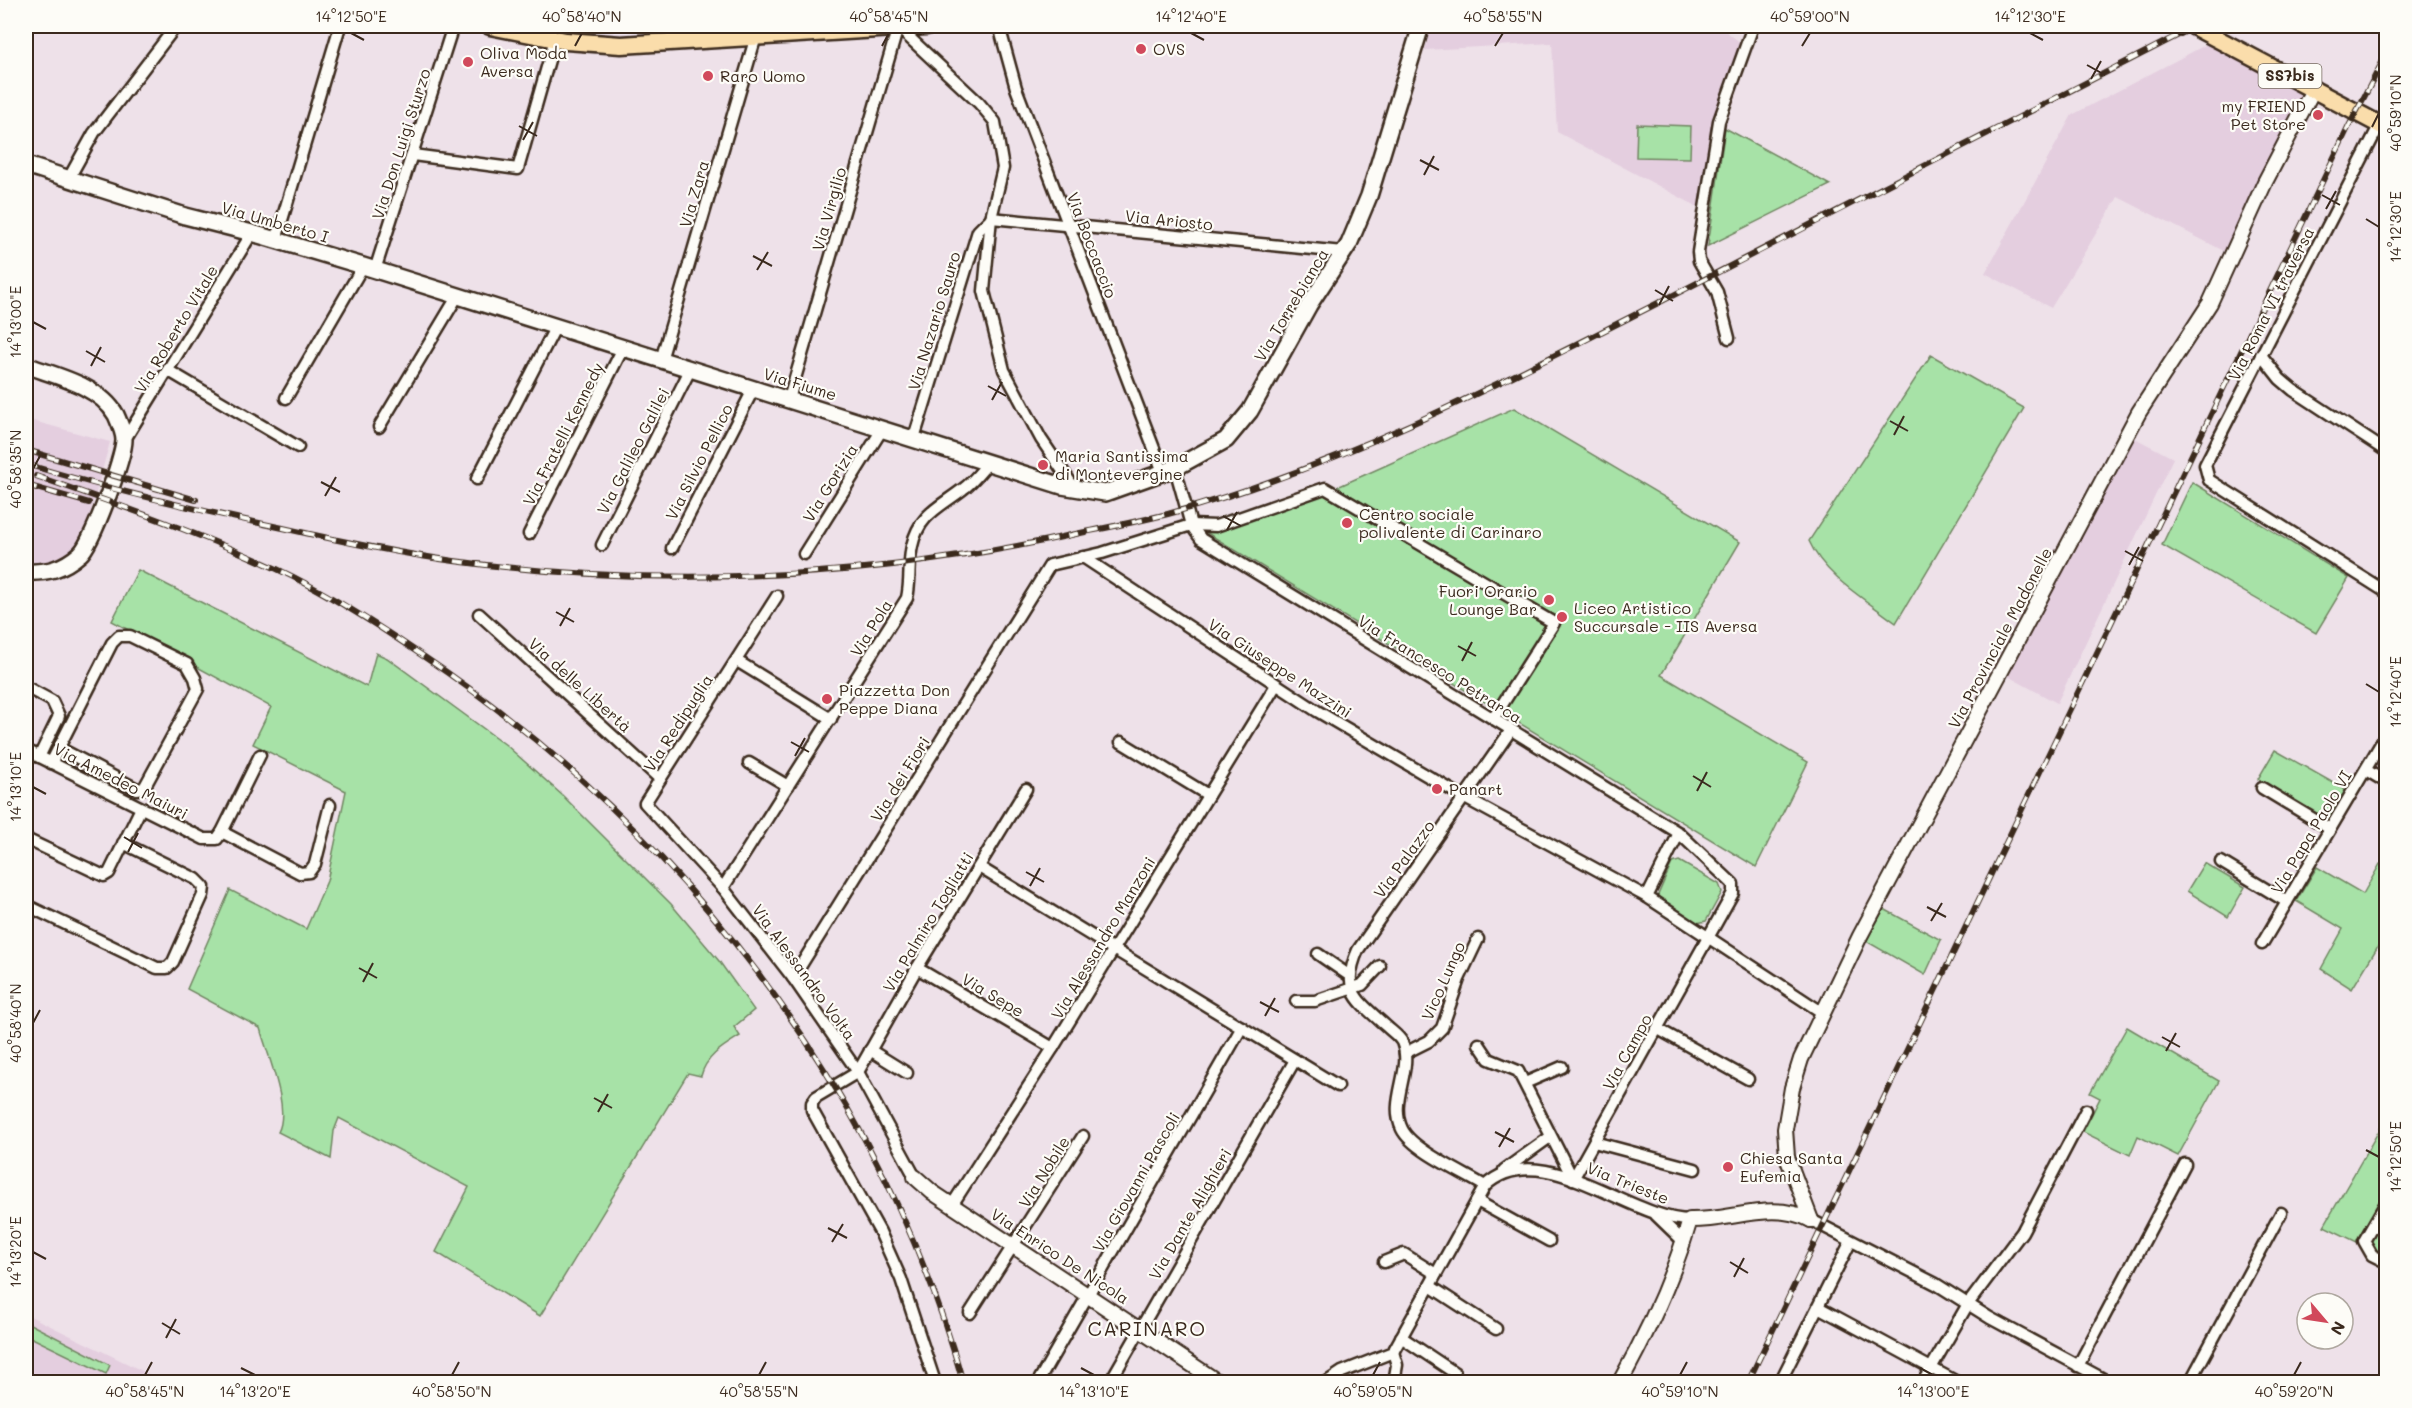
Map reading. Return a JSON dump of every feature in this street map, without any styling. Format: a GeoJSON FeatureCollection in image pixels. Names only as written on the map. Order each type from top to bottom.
{"type":"FeatureCollection","features":[{"type":"Feature","properties":{"kind":"main road"},"geometry":{"type":"LineString","coordinates":[[490,26],[555,39],[621,45],[668,42],[719,32],[926,26]]}},
{"type":"Feature","properties":{"kind":"main road","name":"Via Torrebianca"},"geometry":{"type":"LineString","coordinates":[[1074,489],[1105,493],[1169,470],[1226,440],[1250,411],[1309,305],[1343,252],[1369,196],[1421,26]]}},
{"type":"Feature","properties":{"kind":"main road","name":"SS7bis"},"geometry":{"type":"LineString","coordinates":[[2193,26],[2383,126]]}},
{"type":"Feature","properties":{"kind":"main road","name":"Via Umberto I"},"geometry":{"type":"LineString","coordinates":[[26,165],[185,216],[276,240],[516,314]]}},
{"type":"Feature","properties":{"kind":"main road","name":"Via Fiume"},"geometry":{"type":"LineString","coordinates":[[516,314],[1074,489]]}},
{"type":"Feature","properties":{"kind":"main road"},"geometry":{"type":"LineString","coordinates":[[26,365],[74,382],[98,395],[115,413],[124,441],[95,533],[82,552],[63,567],[44,573],[26,572]]}},
{"type":"Feature","properties":{"kind":"street"},"geometry":{"type":"LineString","coordinates":[[69,178],[93,133],[176,26]]}},
{"type":"Feature","properties":{"kind":"street"},"geometry":{"type":"LineString","coordinates":[[276,240],[340,26]]}},
{"type":"Feature","properties":{"kind":"street","name":"Via Don Luigi Sturzo"},"geometry":{"type":"LineString","coordinates":[[286,398],[369,268],[413,155],[453,26]]}},
{"type":"Feature","properties":{"kind":"street"},"geometry":{"type":"LineString","coordinates":[[668,42],[689,26]]}},
{"type":"Feature","properties":{"kind":"street","name":"Via Boccaccio"},"geometry":{"type":"LineString","coordinates":[[999,26],[1016,88],[1068,225],[1191,525]]}},
{"type":"Feature","properties":{"kind":"street"},"geometry":{"type":"LineString","coordinates":[[1729,338],[1717,292],[1699,261],[1698,252],[1719,121],[1753,26]]}},
{"type":"Feature","properties":{"kind":"street"},"geometry":{"type":"LineString","coordinates":[[898,27],[979,103],[995,122],[1003,153],[1003,168],[991,218],[984,291],[1004,370],[1041,440],[1074,489]]}},
{"type":"Feature","properties":{"kind":"street","name":"Via Virgilio"},"geometry":{"type":"LineString","coordinates":[[789,399],[898,27]]}},
{"type":"Feature","properties":{"kind":"street","name":"Via Zara"},"geometry":{"type":"LineString","coordinates":[[661,360],[757,31]]}},
{"type":"Feature","properties":{"kind":"street"},"geometry":{"type":"LineString","coordinates":[[413,155],[518,169],[555,39]]}},
{"type":"Feature","properties":{"kind":"street","name":"Via Provinciale Madonelle"},"geometry":{"type":"LineString","coordinates":[[1811,1220],[1787,1157],[1785,1129],[1792,1088],[1801,1059],[1866,925],[2134,422],[2210,303],[2265,182],[2314,88]]}},
{"type":"Feature","properties":{"kind":"street","name":"Via Roma VI traversa"},"geometry":{"type":"LineString","coordinates":[[2383,126],[2205,465],[2209,480],[2386,592]]}},
{"type":"Feature","properties":{"kind":"street","name":"Via Ariosto"},"geometry":{"type":"LineString","coordinates":[[991,218],[1343,252]]}},
{"type":"Feature","properties":{"kind":"street","name":"Via Nazario Sauro"},"geometry":{"type":"LineString","coordinates":[[914,438],[978,231],[991,218]]}},
{"type":"Feature","properties":{"kind":"street","name":"Via Roberto Vitale"},"geometry":{"type":"LineString","coordinates":[[124,441],[252,233]]}},
{"type":"Feature","properties":{"kind":"street"},"geometry":{"type":"LineString","coordinates":[[379,427],[457,297]]}},
{"type":"Feature","properties":{"kind":"street"},"geometry":{"type":"LineString","coordinates":[[477,479],[556,326]]}},
{"type":"Feature","properties":{"kind":"street","name":"Via Fratelli Kennedy"},"geometry":{"type":"LineString","coordinates":[[529,534],[623,348]]}},
{"type":"Feature","properties":{"kind":"street"},"geometry":{"type":"LineString","coordinates":[[2261,355],[2280,379],[2293,390],[2386,451]]}},
{"type":"Feature","properties":{"kind":"street","name":"Via Galileo Galilei"},"geometry":{"type":"LineString","coordinates":[[602,545],[690,370]]}},
{"type":"Feature","properties":{"kind":"street"},"geometry":{"type":"LineString","coordinates":[[169,371],[298,447]]}},
{"type":"Feature","properties":{"kind":"street","name":"Via Silvio Pellico"},"geometry":{"type":"LineString","coordinates":[[672,548],[754,388]]}},
{"type":"Feature","properties":{"kind":"street","name":"Via Gorizia"},"geometry":{"type":"LineString","coordinates":[[804,554],[883,428]]}},
{"type":"Feature","properties":{"kind":"street","name":"Via Pola"},"geometry":{"type":"LineString","coordinates":[[723,888],[907,598],[911,581],[911,549],[917,528],[939,504],[964,489],[989,462]]}},
{"type":"Feature","properties":{"kind":"street"},"geometry":{"type":"LineString","coordinates":[[1083,557],[1191,525],[1216,526],[1325,488],[1554,622],[1493,719]]}},
{"type":"Feature","properties":{"kind":"street","name":"Via Francesco Petrarca"},"geometry":{"type":"LineString","coordinates":[[1191,525],[1201,539],[1679,833],[1733,884],[1733,893],[1708,939]]}},
{"type":"Feature","properties":{"kind":"street","name":"Via Giuseppe Mazzini"},"geometry":{"type":"LineString","coordinates":[[1083,557],[1276,685],[1465,798],[1647,897],[1823,1013]]}},
{"type":"Feature","properties":{"kind":"street","name":"Via dei Fiori"},"geometry":{"type":"LineString","coordinates":[[793,978],[1050,565],[1083,557]]}},
{"type":"Feature","properties":{"kind":"street","name":"Via Redipuglia"},"geometry":{"type":"LineString","coordinates":[[645,802],[777,596]]}},
{"type":"Feature","properties":{"kind":"street","name":"Via delle Libertà"},"geometry":{"type":"LineString","coordinates":[[479,614],[660,779]]}},
{"type":"Feature","properties":{"kind":"street"},"geometry":{"type":"LineString","coordinates":[[51,763],[112,643],[120,636],[130,636],[187,664],[198,689],[144,789],[136,789],[59,748]]}},
{"type":"Feature","properties":{"kind":"street"},"geometry":{"type":"LineString","coordinates":[[737,661],[831,719]]}},
{"type":"Feature","properties":{"kind":"street","name":"Via Alessandro Manzoni"},"geometry":{"type":"LineString","coordinates":[[952,1204],[1053,1048],[1276,685]]}},
{"type":"Feature","properties":{"kind":"street"},"geometry":{"type":"LineString","coordinates":[[26,687],[52,701],[59,716],[39,757]]}},
{"type":"Feature","properties":{"kind":"street","name":"Via Palazzo"},"geometry":{"type":"LineString","coordinates":[[1350,981],[1350,969],[1358,950],[1511,730]]}},
{"type":"Feature","properties":{"kind":"street","name":"Via Papa Paolo VI"},"geometry":{"type":"LineString","coordinates":[[2262,944],[2386,735]]}},
{"type":"Feature","properties":{"kind":"street"},"geometry":{"type":"LineString","coordinates":[[1121,742],[1208,795]]}},
{"type":"Feature","properties":{"kind":"street","name":"Via Amedeo Maiuri"},"geometry":{"type":"LineString","coordinates":[[26,750],[204,839],[217,839],[222,832]]}},
{"type":"Feature","properties":{"kind":"street"},"geometry":{"type":"LineString","coordinates":[[260,755],[222,832],[300,873],[309,872],[315,864],[330,805]]}},
{"type":"Feature","properties":{"kind":"street"},"geometry":{"type":"LineString","coordinates":[[749,763],[788,786]]}},
{"type":"Feature","properties":{"kind":"street"},"geometry":{"type":"LineString","coordinates":[[2366,770],[2386,782]]}},
{"type":"Feature","properties":{"kind":"street"},"geometry":{"type":"LineString","coordinates":[[2262,788],[2330,829]]}},
{"type":"Feature","properties":{"kind":"street","name":"Via Palmiro Togliatti"},"geometry":{"type":"LineString","coordinates":[[858,1072],[917,968],[1026,789]]}},
{"type":"Feature","properties":{"kind":"street","name":"Via Alessandro Volta"},"geometry":{"type":"LineString","coordinates":[[645,802],[723,888],[793,978],[858,1072],[915,1177]]}},
{"type":"Feature","properties":{"kind":"street"},"geometry":{"type":"LineString","coordinates":[[26,839],[104,876],[109,873],[141,808]]}},
{"type":"Feature","properties":{"kind":"street"},"geometry":{"type":"LineString","coordinates":[[1647,897],[1679,833]]}},
{"type":"Feature","properties":{"kind":"street"},"geometry":{"type":"LineString","coordinates":[[26,905],[157,968],[167,968],[178,953],[203,895],[204,887],[196,879],[123,843]]}},
{"type":"Feature","properties":{"kind":"street"},"geometry":{"type":"LineString","coordinates":[[2221,862],[2287,902]]}},
{"type":"Feature","properties":{"kind":"street"},"geometry":{"type":"LineString","coordinates":[[979,867],[1338,1086]]}},
{"type":"Feature","properties":{"kind":"street","name":"Vico Lungo"},"geometry":{"type":"LineString","coordinates":[[1405,1053],[1429,1041],[1442,1028],[1459,979],[1478,939]]}},
{"type":"Feature","properties":{"kind":"street","name":"Via Campo"},"geometry":{"type":"LineString","coordinates":[[1573,1179],[1708,939]]}},
{"type":"Feature","properties":{"kind":"street"},"geometry":{"type":"LineString","coordinates":[[1318,954],[1350,981],[1362,985],[1380,966]]}},
{"type":"Feature","properties":{"kind":"street","name":"Via Sepe"},"geometry":{"type":"LineString","coordinates":[[917,968],[1053,1048]]}},
{"type":"Feature","properties":{"kind":"street"},"geometry":{"type":"LineString","coordinates":[[1296,1001],[1315,1001],[1350,981]]}},
{"type":"Feature","properties":{"kind":"street"},"geometry":{"type":"LineString","coordinates":[[1350,981],[1356,999],[1401,1040],[1405,1053],[1397,1108],[1402,1129],[1414,1143],[1485,1186]]}},
{"type":"Feature","properties":{"kind":"street","name":"Via Giovanni Pascoli"},"geometry":{"type":"LineString","coordinates":[[1038,1383],[1242,1027]]}},
{"type":"Feature","properties":{"kind":"street"},"geometry":{"type":"LineString","coordinates":[[1658,1029],[1748,1079]]}},
{"type":"Feature","properties":{"kind":"street"},"geometry":{"type":"LineString","coordinates":[[1479,1044],[1489,1059],[1518,1071],[1573,1179]]}},
{"type":"Feature","properties":{"kind":"street"},"geometry":{"type":"LineString","coordinates":[[870,1050],[907,1073]]}},
{"type":"Feature","properties":{"kind":"street","name":"Via Dante Alighieri"},"geometry":{"type":"LineString","coordinates":[[1110,1383],[1295,1060]]}},
{"type":"Feature","properties":{"kind":"street"},"geometry":{"type":"LineString","coordinates":[[1526,1083],[1562,1067]]}},
{"type":"Feature","properties":{"kind":"street"},"geometry":{"type":"LineString","coordinates":[[858,1072],[816,1097],[812,1103],[812,1110],[880,1232],[901,1280],[935,1383]]}},
{"type":"Feature","properties":{"kind":"street"},"geometry":{"type":"LineString","coordinates":[[1923,1383],[1968,1304],[2022,1232],[2086,1110]]}},
{"type":"Feature","properties":{"kind":"street","name":"Via Nobile"},"geometry":{"type":"LineString","coordinates":[[970,1313],[1083,1136]]}},
{"type":"Feature","properties":{"kind":"street"},"geometry":{"type":"LineString","coordinates":[[1327,1383],[1342,1372],[1393,1352],[1485,1186],[1550,1137]]}},
{"type":"Feature","properties":{"kind":"street"},"geometry":{"type":"LineString","coordinates":[[1594,1142],[1695,1169]]}},
{"type":"Feature","properties":{"kind":"street"},"geometry":{"type":"LineString","coordinates":[[2078,1366],[2185,1164]]}},
{"type":"Feature","properties":{"kind":"street","name":"Via Trieste"},"geometry":{"type":"LineString","coordinates":[[1496,1176],[1515,1170],[1545,1172],[1587,1183],[1655,1215],[1690,1220],[1771,1209],[1801,1215],[1811,1220]]}},
{"type":"Feature","properties":{"kind":"street","name":"Via Enrico De Nicola"},"geometry":{"type":"LineString","coordinates":[[915,1177],[1014,1247],[1141,1329],[1217,1382]]}},
{"type":"Feature","properties":{"kind":"street"},"geometry":{"type":"LineString","coordinates":[[1477,1201],[1549,1241]]}},
{"type":"Feature","properties":{"kind":"street"},"geometry":{"type":"LineString","coordinates":[[2386,1203],[2364,1241],[2373,1255],[2386,1262]]}},
{"type":"Feature","properties":{"kind":"street"},"geometry":{"type":"LineString","coordinates":[[2190,1383],[2281,1213]]}},
{"type":"Feature","properties":{"kind":"street"},"geometry":{"type":"LineString","coordinates":[[1655,1215],[1684,1242]]}},
{"type":"Feature","properties":{"kind":"street"},"geometry":{"type":"LineString","coordinates":[[1620,1383],[1654,1320],[1684,1242],[1690,1220]]}},
{"type":"Feature","properties":{"kind":"street"},"geometry":{"type":"LineString","coordinates":[[1811,1220],[2109,1383]]}},
{"type":"Feature","properties":{"kind":"street"},"geometry":{"type":"LineString","coordinates":[[1780,1383],[1851,1240]]}},
{"type":"Feature","properties":{"kind":"street"},"geometry":{"type":"LineString","coordinates":[[1384,1262],[1404,1254],[1436,1274]]}},
{"type":"Feature","properties":{"kind":"street"},"geometry":{"type":"LineString","coordinates":[[1430,1286],[1496,1329]]}},
{"type":"Feature","properties":{"kind":"street"},"geometry":{"type":"LineString","coordinates":[[1818,1307],[1957,1383]]}},
{"type":"Feature","properties":{"kind":"street"},"geometry":{"type":"LineString","coordinates":[[1401,1337],[1455,1373]]}},
{"type":"Feature","properties":{"kind":"street"},"geometry":{"type":"LineString","coordinates":[[1393,1352],[1396,1365],[1394,1383]]}},
{"type":"Feature","properties":{"kind":"shaded area"},"geometry":{"type":"Polygon","coordinates":[[[1431,26],[1720,27],[1741,43],[1711,129],[1700,208],[1557,132],[1552,43],[1425,50],[1431,26]]]}},
{"type":"Feature","properties":{"kind":"shaded area"},"geometry":{"type":"Polygon","coordinates":[[[2213,41],[2308,90],[2230,254],[2118,197],[2051,308],[1985,273],[2072,115],[2213,41]]]}},
{"type":"Feature","properties":{"kind":"shaded area"},"geometry":{"type":"Polygon","coordinates":[[[26,419],[110,442],[84,535],[76,548],[60,561],[46,564],[26,561],[26,419]]]}},
{"type":"Feature","properties":{"kind":"shaded area"},"geometry":{"type":"Polygon","coordinates":[[[2131,436],[2173,458],[2057,703],[2004,674],[2131,436]]]}},
{"type":"Feature","properties":{"kind":"shaded area"},"geometry":{"type":"Polygon","coordinates":[[[26,1314],[165,1382],[26,1382],[26,1314]]]}},
{"type":"Feature","properties":{"kind":"green space"},"geometry":{"type":"Polygon","coordinates":[[[1637,124],[1691,126],[1690,158],[1636,157],[1637,124]]]}},
{"type":"Feature","properties":{"kind":"green space"},"geometry":{"type":"Polygon","coordinates":[[[1725,128],[1830,185],[1708,246],[1725,128]]]}},
{"type":"Feature","properties":{"kind":"green space"},"geometry":{"type":"Polygon","coordinates":[[[1931,355],[2024,408],[1896,623],[1835,576],[1816,554],[1809,541],[1931,355]]]}},
{"type":"Feature","properties":{"kind":"green space"},"geometry":{"type":"Polygon","coordinates":[[[1514,408],[1740,542],[1661,675],[1808,762],[1756,867],[1207,533],[1342,485],[1514,408]]]}},
{"type":"Feature","properties":{"kind":"green space"},"geometry":{"type":"Polygon","coordinates":[[[2192,482],[2349,578],[2316,633],[2162,545],[2192,482]]]}},
{"type":"Feature","properties":{"kind":"green space"},"geometry":{"type":"Polygon","coordinates":[[[138,570],[367,687],[376,653],[387,658],[506,745],[562,795],[671,904],[719,961],[754,1010],[734,1027],[740,1036],[711,1057],[701,1076],[688,1073],[540,1316],[436,1252],[469,1187],[339,1118],[334,1131],[331,1159],[278,1132],[282,1109],[280,1095],[260,1028],[187,989],[230,890],[306,929],[327,881],[346,791],[253,744],[271,707],[112,621],[138,570]]]}},
{"type":"Feature","properties":{"kind":"green space"},"geometry":{"type":"Polygon","coordinates":[[[2275,750],[2346,790],[2328,821],[2258,779],[2275,750]]]}},
{"type":"Feature","properties":{"kind":"green space"},"geometry":{"type":"Polygon","coordinates":[[[1679,861],[1719,884],[1722,892],[1706,921],[1697,923],[1660,900],[1658,895],[1672,863],[1679,861]]]}},
{"type":"Feature","properties":{"kind":"green space"},"geometry":{"type":"Polygon","coordinates":[[[2204,863],[2245,887],[2228,917],[2187,891],[2204,863]]]}},
{"type":"Feature","properties":{"kind":"green space"},"geometry":{"type":"Polygon","coordinates":[[[2380,864],[2386,868],[2386,933],[2352,989],[2321,969],[2343,929],[2296,901],[2317,867],[2363,894],[2380,864]]]}},
{"type":"Feature","properties":{"kind":"green space"},"geometry":{"type":"Polygon","coordinates":[[[1884,909],[1941,940],[1925,975],[1866,941],[1884,909]]]}},
{"type":"Feature","properties":{"kind":"green space"},"geometry":{"type":"Polygon","coordinates":[[[2127,1027],[2219,1081],[2178,1156],[2138,1136],[2130,1155],[2083,1132],[2100,1098],[2090,1093],[2127,1027]]]}},
{"type":"Feature","properties":{"kind":"green space"},"geometry":{"type":"Polygon","coordinates":[[[2384,1122],[2386,1123],[2386,1194],[2357,1242],[2324,1226],[2384,1122]]]}},
{"type":"Feature","properties":{"kind":"green space"},"geometry":{"type":"Polygon","coordinates":[[[2386,1211],[2386,1256],[2370,1247],[2370,1239],[2386,1211]]]}},
{"type":"Feature","properties":{"kind":"green space"},"geometry":{"type":"Polygon","coordinates":[[[26,1322],[110,1365],[106,1374],[26,1335],[26,1322]]]}},
{"type":"Feature","properties":{"kind":"railway"},"geometry":{"type":"LineString","coordinates":[[26,464],[154,499],[347,542],[432,558],[533,570],[691,577],[771,575],[929,560],[1007,548],[1175,512],[1301,470],[1363,445],[1544,361],[2196,26]]}},
{"type":"Feature","properties":{"kind":"railway"},"geometry":{"type":"LineString","coordinates":[[1748,1382],[2348,128],[2386,55]]}},
{"type":"Feature","properties":{"kind":"railway"},"geometry":{"type":"LineString","coordinates":[[26,450],[196,500]]}},
{"type":"Feature","properties":{"kind":"railway"},"geometry":{"type":"LineString","coordinates":[[36,476],[218,543],[296,578],[333,599],[423,656],[516,724],[603,800],[684,883],[757,972],[822,1067],[879,1167],[926,1273],[963,1382]]}},
{"type":"Feature","properties":{"kind":"railway"},"geometry":{"type":"LineString","coordinates":[[26,485],[89,503]]}},
{"type":"Feature","properties":{"kind":"place","name":"OVS"},"geometry":{"type":"Point","coordinates":[1141,49]}},
{"type":"Feature","properties":{"kind":"place","name":"Oliva Moda Aversa"},"geometry":{"type":"Point","coordinates":[468,62]}},
{"type":"Feature","properties":{"kind":"place","name":"Raro Uomo"},"geometry":{"type":"Point","coordinates":[708,76]}},
{"type":"Feature","properties":{"kind":"place","name":"my FRIEND Pet Store"},"geometry":{"type":"Point","coordinates":[2318,115]}},
{"type":"Feature","properties":{"kind":"place","name":"Maria Santissima di Montevergine"},"geometry":{"type":"Point","coordinates":[1043,465]}},
{"type":"Feature","properties":{"kind":"place","name":"Centro sociale polivalente di Carinaro"},"geometry":{"type":"Point","coordinates":[1347,523]}},
{"type":"Feature","properties":{"kind":"place","name":"Fuori Orario Lounge Bar"},"geometry":{"type":"Point","coordinates":[1549,600]}},
{"type":"Feature","properties":{"kind":"place","name":"Liceo Artistico Succursale - IIS Aversa"},"geometry":{"type":"Point","coordinates":[1562,617]}},
{"type":"Feature","properties":{"kind":"place","name":"Piazzetta Don Peppe Diana"},"geometry":{"type":"Point","coordinates":[827,699]}},
{"type":"Feature","properties":{"kind":"place","name":"Panart"},"geometry":{"type":"Point","coordinates":[1437,789]}},
{"type":"Feature","properties":{"kind":"place","name":"Chiesa Santa Eufemia"},"geometry":{"type":"Point","coordinates":[1728,1167]}},
{"type":"Feature","properties":{"kind":"district","name":"CARINARO"},"geometry":{"type":"Point","coordinates":[1147,1329]}}]}
